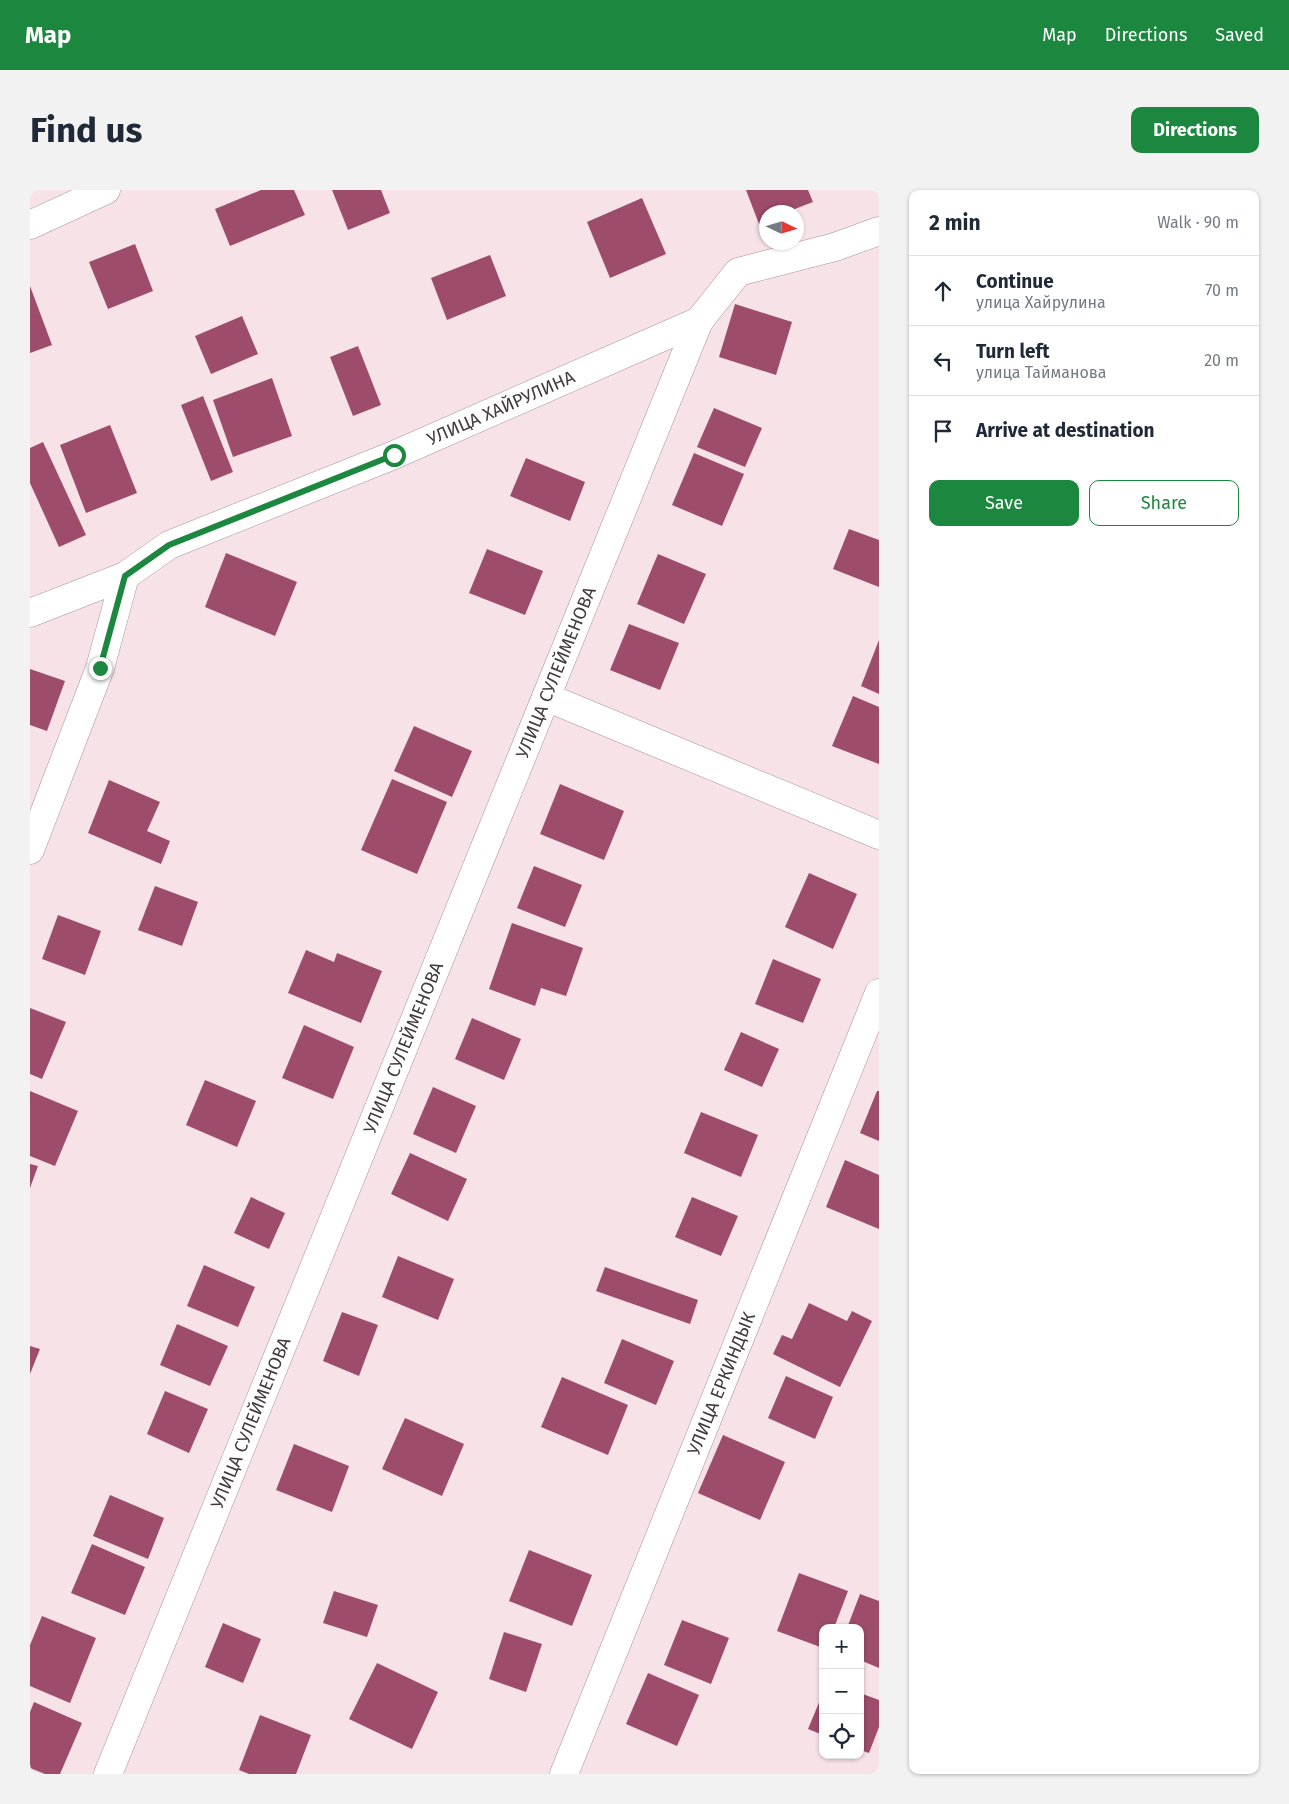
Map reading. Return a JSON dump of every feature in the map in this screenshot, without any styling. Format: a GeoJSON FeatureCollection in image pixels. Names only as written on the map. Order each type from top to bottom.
{"type":"FeatureCollection","features":[{"type":"Feature","properties":{"kind":"street"},"geometry":{"type":"LineString","coordinates":[[30,225],[106,190]]}},
{"type":"Feature","properties":{"kind":"street","name":"УЛИЦА ХАЙРУЛИНА"},"geometry":{"type":"LineString","coordinates":[[30,613],[125,576],[169,545],[394,455],[699,321],[738,272],[835,247],[879,231]]}},
{"type":"Feature","properties":{"kind":"street","name":"УЛИЦА СУЛЕЙМЕНОВА"},"geometry":{"type":"LineString","coordinates":[[108,1774],[699,321]]}},
{"type":"Feature","properties":{"kind":"street"},"geometry":{"type":"LineString","coordinates":[[30,850],[100,668],[125,576]]}},
{"type":"Feature","properties":{"kind":"street"},"geometry":{"type":"LineString","coordinates":[[546,697],[879,835]]}},
{"type":"Feature","properties":{"kind":"street","name":"УЛИЦА ЕРКИНДЫК"},"geometry":{"type":"LineString","coordinates":[[564,1774],[879,993]]}},
{"type":"Feature","properties":{"kind":"building"},"geometry":{"type":"Polygon","coordinates":[[[261,190],[294,190],[305,215],[230,246],[215,209],[261,190]]]}},
{"type":"Feature","properties":{"kind":"building"},"geometry":{"type":"Polygon","coordinates":[[[332,190],[381,190],[390,213],[348,230],[332,190]]]}},
{"type":"Feature","properties":{"kind":"building"},"geometry":{"type":"Polygon","coordinates":[[[746,190],[808,190],[813,202],[804,205],[759,205],[759,224],[746,190]]]}},
{"type":"Feature","properties":{"kind":"building"},"geometry":{"type":"Polygon","coordinates":[[[642,198],[666,254],[610,278],[587,222],[642,198]]]}},
{"type":"Feature","properties":{"kind":"building"},"geometry":{"type":"Polygon","coordinates":[[[135,244],[153,291],[108,309],[89,262],[135,244]]]}},
{"type":"Feature","properties":{"kind":"building"},"geometry":{"type":"Polygon","coordinates":[[[490,255],[506,296],[447,320],[431,278],[490,255]]]}},
{"type":"Feature","properties":{"kind":"building"},"geometry":{"type":"Polygon","coordinates":[[[30,286],[52,345],[30,353],[30,286]]]}},
{"type":"Feature","properties":{"kind":"building"},"geometry":{"type":"Polygon","coordinates":[[[735,304],[792,322],[776,375],[719,357],[735,304]]]}},
{"type":"Feature","properties":{"kind":"building"},"geometry":{"type":"Polygon","coordinates":[[[242,316],[258,354],[211,374],[195,336],[242,316]]]}},
{"type":"Feature","properties":{"kind":"building"},"geometry":{"type":"Polygon","coordinates":[[[358,346],[381,405],[353,416],[330,357],[358,346]]]}},
{"type":"Feature","properties":{"kind":"building"},"geometry":{"type":"Polygon","coordinates":[[[272,378],[292,436],[233,457],[213,400],[272,378]]]}},
{"type":"Feature","properties":{"kind":"building"},"geometry":{"type":"Polygon","coordinates":[[[203,396],[233,472],[211,481],[181,405],[203,396]]]}},
{"type":"Feature","properties":{"kind":"building"},"geometry":{"type":"Polygon","coordinates":[[[714,408],[762,428],[745,467],[697,447],[714,408]]]}},
{"type":"Feature","properties":{"kind":"building"},"geometry":{"type":"Polygon","coordinates":[[[110,425],[137,493],[86,513],[60,445],[110,425]]]}},
{"type":"Feature","properties":{"kind":"building"},"geometry":{"type":"Polygon","coordinates":[[[43,442],[86,535],[59,547],[30,483],[30,448],[43,442]]]}},
{"type":"Feature","properties":{"kind":"building"},"geometry":{"type":"Polygon","coordinates":[[[694,453],[744,474],[722,526],[672,505],[694,453]]]}},
{"type":"Feature","properties":{"kind":"building"},"geometry":{"type":"Polygon","coordinates":[[[526,458],[585,482],[570,521],[510,496],[526,458]]]}},
{"type":"Feature","properties":{"kind":"building"},"geometry":{"type":"Polygon","coordinates":[[[849,529],[879,540],[879,587],[833,569],[849,529]]]}},
{"type":"Feature","properties":{"kind":"building"},"geometry":{"type":"Polygon","coordinates":[[[487,549],[543,571],[525,615],[469,593],[487,549]]]}},
{"type":"Feature","properties":{"kind":"building"},"geometry":{"type":"Polygon","coordinates":[[[226,553],[297,582],[275,636],[205,607],[226,553]]]}},
{"type":"Feature","properties":{"kind":"building"},"geometry":{"type":"Polygon","coordinates":[[[658,554],[706,574],[684,624],[637,604],[658,554]]]}},
{"type":"Feature","properties":{"kind":"building"},"geometry":{"type":"Polygon","coordinates":[[[629,624],[679,643],[660,690],[610,670],[629,624]]]}},
{"type":"Feature","properties":{"kind":"building"},"geometry":{"type":"Polygon","coordinates":[[[879,640],[879,694],[861,686],[879,640]]]}},
{"type":"Feature","properties":{"kind":"building"},"geometry":{"type":"Polygon","coordinates":[[[30,669],[65,681],[47,731],[30,725],[30,669]]]}},
{"type":"Feature","properties":{"kind":"building"},"geometry":{"type":"Polygon","coordinates":[[[853,696],[879,707],[879,764],[832,746],[853,696]]]}},
{"type":"Feature","properties":{"kind":"building"},"geometry":{"type":"Polygon","coordinates":[[[414,726],[472,751],[452,797],[394,771],[414,726]]]}},
{"type":"Feature","properties":{"kind":"building"},"geometry":{"type":"Polygon","coordinates":[[[392,779],[447,802],[417,874],[361,850],[392,779]]]}},
{"type":"Feature","properties":{"kind":"building"},"geometry":{"type":"Polygon","coordinates":[[[109,780],[160,802],[147,831],[170,841],[161,864],[88,833],[109,780]]]}},
{"type":"Feature","properties":{"kind":"building"},"geometry":{"type":"Polygon","coordinates":[[[560,784],[624,811],[604,860],[540,834],[560,784]]]}},
{"type":"Feature","properties":{"kind":"building"},"geometry":{"type":"Polygon","coordinates":[[[534,866],[582,885],[565,927],[517,908],[534,866]]]}},
{"type":"Feature","properties":{"kind":"building"},"geometry":{"type":"Polygon","coordinates":[[[809,873],[857,894],[833,949],[785,927],[809,873]]]}},
{"type":"Feature","properties":{"kind":"building"},"geometry":{"type":"Polygon","coordinates":[[[155,886],[198,902],[182,946],[138,930],[155,886]]]}},
{"type":"Feature","properties":{"kind":"building"},"geometry":{"type":"Polygon","coordinates":[[[58,915],[101,931],[85,975],[42,959],[58,915]]]}},
{"type":"Feature","properties":{"kind":"building"},"geometry":{"type":"Polygon","coordinates":[[[512,923],[583,948],[566,996],[541,988],[535,1006],[489,989],[512,923]]]}},
{"type":"Feature","properties":{"kind":"building"},"geometry":{"type":"Polygon","coordinates":[[[306,950],[334,962],[337,953],[382,971],[361,1023],[288,993],[306,950]]]}},
{"type":"Feature","properties":{"kind":"building"},"geometry":{"type":"Polygon","coordinates":[[[773,959],[821,979],[803,1023],[755,1004],[773,959]]]}},
{"type":"Feature","properties":{"kind":"building"},"geometry":{"type":"Polygon","coordinates":[[[30,1008],[66,1022],[42,1079],[30,1074],[30,1008]]]}},
{"type":"Feature","properties":{"kind":"building"},"geometry":{"type":"Polygon","coordinates":[[[472,1018],[521,1039],[504,1080],[455,1059],[472,1018]]]}},
{"type":"Feature","properties":{"kind":"building"},"geometry":{"type":"Polygon","coordinates":[[[304,1025],[354,1047],[333,1099],[282,1078],[304,1025]]]}},
{"type":"Feature","properties":{"kind":"building"},"geometry":{"type":"Polygon","coordinates":[[[741,1032],[779,1049],[762,1087],[724,1070],[741,1032]]]}},
{"type":"Feature","properties":{"kind":"building"},"geometry":{"type":"Polygon","coordinates":[[[205,1080],[256,1101],[237,1147],[186,1125],[205,1080]]]}},
{"type":"Feature","properties":{"kind":"building"},"geometry":{"type":"Polygon","coordinates":[[[433,1087],[476,1106],[456,1153],[413,1134],[433,1087]]]}},
{"type":"Feature","properties":{"kind":"building"},"geometry":{"type":"Polygon","coordinates":[[[30,1091],[78,1111],[55,1166],[30,1156],[30,1091]]]}},
{"type":"Feature","properties":{"kind":"building"},"geometry":{"type":"Polygon","coordinates":[[[877,1091],[879,1091],[879,1141],[860,1133],[877,1091]]]}},
{"type":"Feature","properties":{"kind":"building"},"geometry":{"type":"Polygon","coordinates":[[[701,1112],[758,1135],[741,1177],[684,1153],[701,1112]]]}},
{"type":"Feature","properties":{"kind":"building"},"geometry":{"type":"Polygon","coordinates":[[[410,1153],[467,1179],[448,1221],[391,1194],[410,1153]]]}},
{"type":"Feature","properties":{"kind":"building"},"geometry":{"type":"Polygon","coordinates":[[[845,1160],[879,1175],[879,1229],[826,1207],[845,1160]]]}},
{"type":"Feature","properties":{"kind":"building"},"geometry":{"type":"Polygon","coordinates":[[[30,1164],[38,1166],[30,1188],[30,1164]]]}},
{"type":"Feature","properties":{"kind":"building"},"geometry":{"type":"Polygon","coordinates":[[[251,1197],[285,1213],[269,1249],[234,1233],[251,1197]]]}},
{"type":"Feature","properties":{"kind":"building"},"geometry":{"type":"Polygon","coordinates":[[[692,1197],[738,1216],[721,1256],[675,1237],[692,1197]]]}},
{"type":"Feature","properties":{"kind":"building"},"geometry":{"type":"Polygon","coordinates":[[[398,1256],[454,1279],[438,1320],[382,1297],[398,1256]]]}},
{"type":"Feature","properties":{"kind":"building"},"geometry":{"type":"Polygon","coordinates":[[[204,1265],[255,1287],[238,1327],[187,1306],[204,1265]]]}},
{"type":"Feature","properties":{"kind":"building"},"geometry":{"type":"Polygon","coordinates":[[[605,1267],[698,1300],[690,1324],[596,1291],[605,1267]]]}},
{"type":"Feature","properties":{"kind":"building"},"geometry":{"type":"Polygon","coordinates":[[[809,1303],[847,1321],[852,1311],[872,1321],[840,1387],[773,1354],[782,1335],[792,1339],[809,1303]]]}},
{"type":"Feature","properties":{"kind":"building"},"geometry":{"type":"Polygon","coordinates":[[[342,1312],[378,1325],[359,1376],[323,1361],[342,1312]]]}},
{"type":"Feature","properties":{"kind":"building"},"geometry":{"type":"Polygon","coordinates":[[[177,1324],[228,1346],[210,1386],[160,1365],[177,1324]]]}},
{"type":"Feature","properties":{"kind":"building"},"geometry":{"type":"Polygon","coordinates":[[[622,1339],[674,1361],[656,1405],[604,1383],[622,1339]]]}},
{"type":"Feature","properties":{"kind":"building"},"geometry":{"type":"Polygon","coordinates":[[[30,1346],[40,1349],[30,1374],[30,1346]]]}},
{"type":"Feature","properties":{"kind":"building"},"geometry":{"type":"Polygon","coordinates":[[[786,1376],[833,1397],[815,1439],[768,1418],[786,1376]]]}},
{"type":"Feature","properties":{"kind":"building"},"geometry":{"type":"Polygon","coordinates":[[[562,1377],[628,1405],[608,1455],[541,1427],[562,1377]]]}},
{"type":"Feature","properties":{"kind":"building"},"geometry":{"type":"Polygon","coordinates":[[[165,1391],[208,1409],[189,1453],[147,1434],[165,1391]]]}},
{"type":"Feature","properties":{"kind":"building"},"geometry":{"type":"Polygon","coordinates":[[[405,1418],[464,1444],[442,1496],[382,1469],[405,1418]]]}},
{"type":"Feature","properties":{"kind":"building"},"geometry":{"type":"Polygon","coordinates":[[[723,1435],[785,1462],[760,1520],[698,1493],[723,1435]]]}},
{"type":"Feature","properties":{"kind":"building"},"geometry":{"type":"Polygon","coordinates":[[[294,1444],[349,1466],[332,1512],[276,1490],[294,1444]]]}},
{"type":"Feature","properties":{"kind":"building"},"geometry":{"type":"Polygon","coordinates":[[[110,1495],[164,1518],[148,1559],[93,1536],[110,1495]]]}},
{"type":"Feature","properties":{"kind":"building"},"geometry":{"type":"Polygon","coordinates":[[[92,1544],[145,1567],[125,1615],[71,1593],[92,1544]]]}},
{"type":"Feature","properties":{"kind":"building"},"geometry":{"type":"Polygon","coordinates":[[[529,1550],[592,1575],[572,1626],[509,1601],[529,1550]]]}},
{"type":"Feature","properties":{"kind":"building"},"geometry":{"type":"Polygon","coordinates":[[[799,1573],[848,1591],[836,1624],[819,1624],[819,1647],[777,1631],[799,1573]]]}},
{"type":"Feature","properties":{"kind":"building"},"geometry":{"type":"Polygon","coordinates":[[[334,1591],[378,1605],[367,1637],[323,1623],[334,1591]]]}},
{"type":"Feature","properties":{"kind":"building"},"geometry":{"type":"Polygon","coordinates":[[[860,1594],[879,1601],[879,1668],[864,1662],[864,1624],[849,1624],[860,1594]]]}},
{"type":"Feature","properties":{"kind":"building"},"geometry":{"type":"Polygon","coordinates":[[[42,1616],[96,1638],[70,1703],[30,1686],[30,1645],[42,1616]]]}},
{"type":"Feature","properties":{"kind":"building"},"geometry":{"type":"Polygon","coordinates":[[[682,1620],[729,1638],[711,1684],[664,1665],[682,1620]]]}},
{"type":"Feature","properties":{"kind":"building"},"geometry":{"type":"Polygon","coordinates":[[[223,1623],[261,1639],[243,1683],[205,1667],[223,1623]]]}},
{"type":"Feature","properties":{"kind":"building"},"geometry":{"type":"Polygon","coordinates":[[[504,1632],[542,1644],[526,1692],[489,1679],[504,1632]]]}},
{"type":"Feature","properties":{"kind":"building"},"geometry":{"type":"Polygon","coordinates":[[[377,1663],[438,1692],[412,1749],[349,1719],[377,1663]]]}},
{"type":"Feature","properties":{"kind":"building"},"geometry":{"type":"Polygon","coordinates":[[[648,1673],[699,1695],[677,1746],[626,1724],[648,1673]]]}},
{"type":"Feature","properties":{"kind":"building"},"geometry":{"type":"Polygon","coordinates":[[[864,1694],[879,1700],[879,1727],[869,1753],[864,1751],[864,1694]]]}},
{"type":"Feature","properties":{"kind":"building"},"geometry":{"type":"Polygon","coordinates":[[[34,1702],[82,1723],[60,1774],[45,1774],[30,1768],[30,1712],[34,1702]]]}},
{"type":"Feature","properties":{"kind":"building"},"geometry":{"type":"Polygon","coordinates":[[[819,1703],[819,1733],[808,1729],[819,1703]]]}},
{"type":"Feature","properties":{"kind":"building"},"geometry":{"type":"Polygon","coordinates":[[[260,1715],[311,1735],[296,1774],[249,1774],[239,1770],[260,1715]]]}},
{"type":"Feature","properties":{"kind":"route"},"geometry":{"type":"LineString","coordinates":[[100,668],[125,576],[169,545],[394,455]]}}]}
